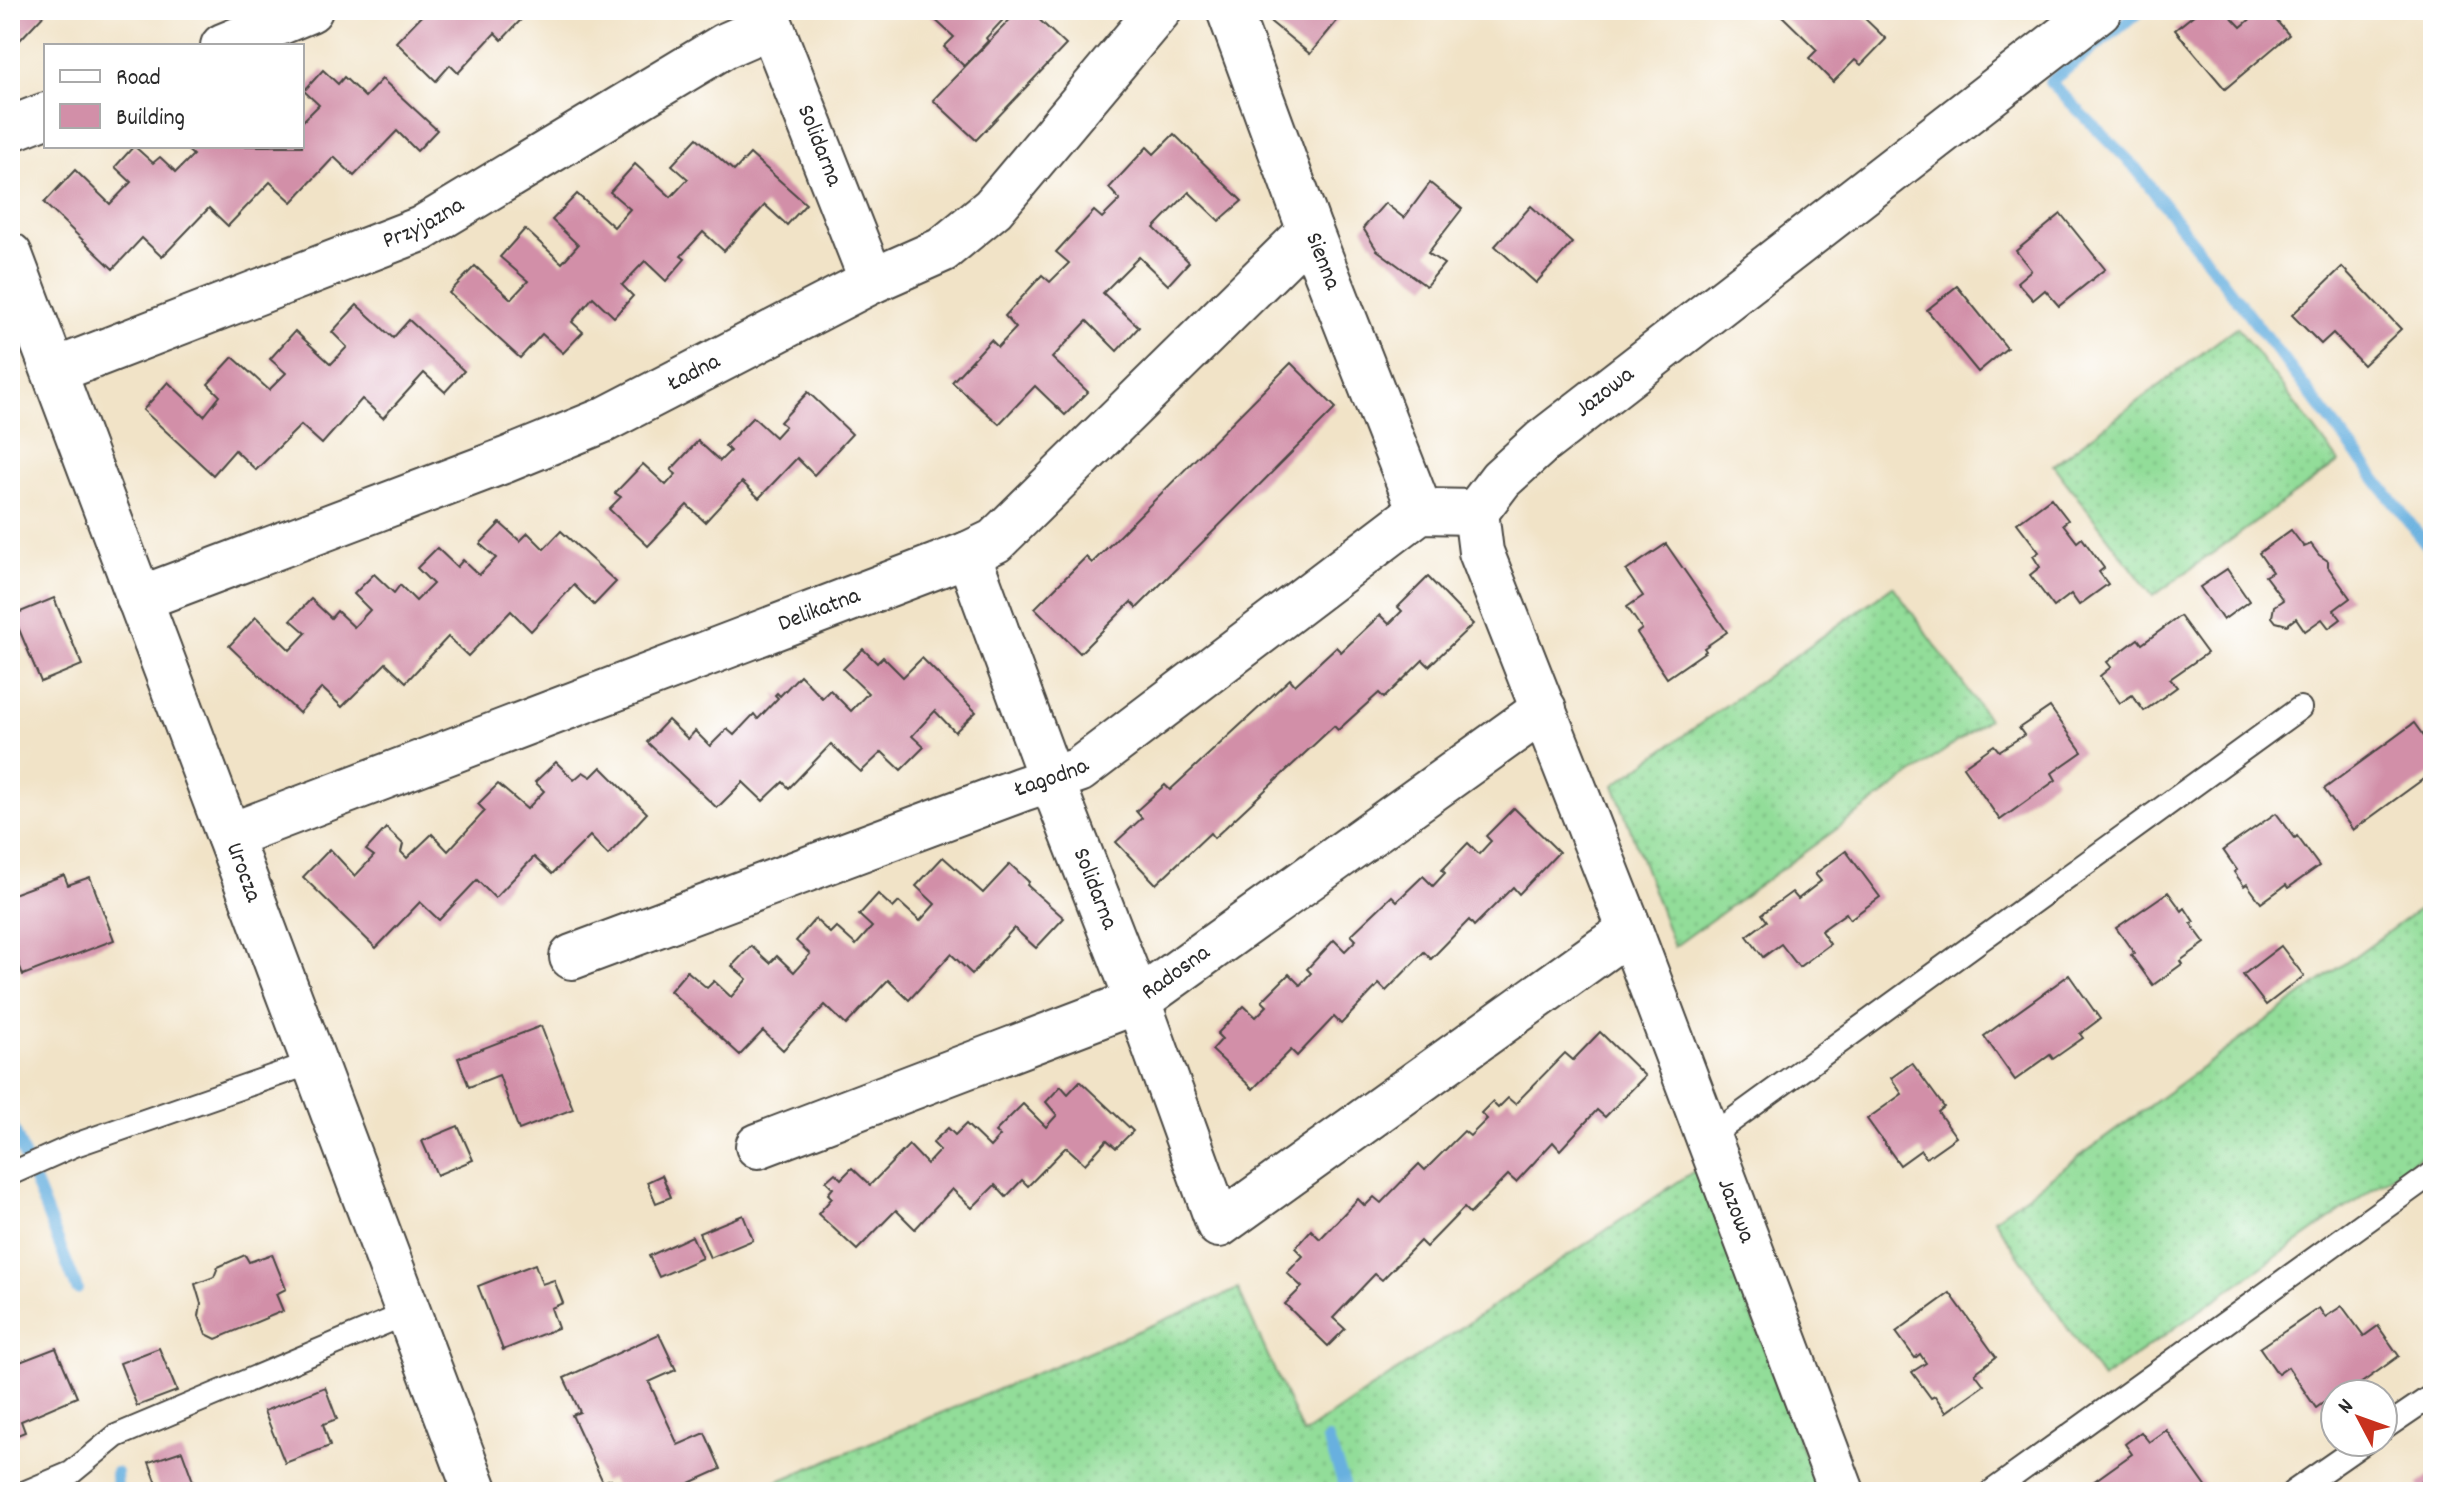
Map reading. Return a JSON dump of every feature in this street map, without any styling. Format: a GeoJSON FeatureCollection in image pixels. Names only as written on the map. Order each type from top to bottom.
{"type":"FeatureCollection","features":[{"type":"Feature","properties":{"kind":"street"},"geometry":{"type":"LineString","coordinates":[[228,44],[310,10]]}},
{"type":"Feature","properties":{"kind":"street","name":"Ładna"},"geometry":{"type":"LineString","coordinates":[[139,599],[604,420],[872,281],[942,250],[993,208],[1159,10]]}},
{"type":"Feature","properties":{"kind":"street","name":"Sienna"},"geometry":{"type":"LineString","coordinates":[[1229,10],[1310,231],[1420,511]]}},
{"type":"Feature","properties":{"kind":"street","name":"Jazowa"},"geometry":{"type":"LineString","coordinates":[[1842,1492],[1630,930],[1481,552],[1476,512],[1501,479],[1542,442],[2099,10]]}},
{"type":"Feature","properties":{"kind":"street","name":"Solidarna"},"geometry":{"type":"LineString","coordinates":[[767,18],[872,281]]}},
{"type":"Feature","properties":{"kind":"street","name":"Przyjazna"},"geometry":{"type":"LineString","coordinates":[[54,371],[421,229],[767,18]]}},
{"type":"Feature","properties":{"kind":"street"},"geometry":{"type":"LineString","coordinates":[[10,129],[44,116]]}},
{"type":"Feature","properties":{"kind":"street","name":"Delikatna"},"geometry":{"type":"LineString","coordinates":[[229,836],[968,554],[995,541],[1310,231]]}},
{"type":"Feature","properties":{"kind":"street","name":"Urocza"},"geometry":{"type":"LineString","coordinates":[[10,255],[476,1492]]}},
{"type":"Feature","properties":{"kind":"street"},"geometry":{"type":"LineString","coordinates":[[1420,511],[1476,512]]}},
{"type":"Feature","properties":{"kind":"street","name":"Łagodna"},"geometry":{"type":"LineString","coordinates":[[572,957],[1079,770],[1420,511]]}},
{"type":"Feature","properties":{"kind":"street","name":"Solidarna"},"geometry":{"type":"LineString","coordinates":[[968,554],[1051,779],[1138,1001],[1219,1225],[1630,930]]}},
{"type":"Feature","properties":{"kind":"street","name":"Radosna"},"geometry":{"type":"LineString","coordinates":[[758,1146],[1138,1001],[1544,709]]}},
{"type":"Feature","properties":{"kind":"lane"},"geometry":{"type":"LineString","coordinates":[[1708,1138],[2300,708]]}},
{"type":"Feature","properties":{"kind":"lane"},"geometry":{"type":"LineString","coordinates":[[11,1173],[75,1145],[314,1062]]}},
{"type":"Feature","properties":{"kind":"lane"},"geometry":{"type":"LineString","coordinates":[[1991,1492],[2433,1173]]}},
{"type":"Feature","properties":{"kind":"lane"},"geometry":{"type":"LineString","coordinates":[[26,1492],[71,1473],[116,1436],[408,1313]]}},
{"type":"Feature","properties":{"kind":"lane"},"geometry":{"type":"LineString","coordinates":[[2399,1418],[2433,1395]]}},
{"type":"Feature","properties":{"kind":"lane"},"geometry":{"type":"LineString","coordinates":[[2293,1492],[2342,1458]]}},
{"type":"Feature","properties":{"kind":"green space"},"geometry":{"type":"Polygon","coordinates":[[[2237,327],[2339,462],[2153,596],[2053,465],[2237,327]]]}},
{"type":"Feature","properties":{"kind":"green space"},"geometry":{"type":"Polygon","coordinates":[[[1893,586],[1988,719],[1674,947],[1614,785],[1893,586]]]}},
{"type":"Feature","properties":{"kind":"green space"},"geometry":{"type":"Polygon","coordinates":[[[2433,899],[2433,1147],[2102,1379],[1994,1219],[2433,899]]]}},
{"type":"Feature","properties":{"kind":"green space"},"geometry":{"type":"Polygon","coordinates":[[[1697,1169],[1818,1492],[752,1492],[1238,1289],[1303,1434],[1697,1169]]]}},
{"type":"Feature","properties":{"kind":"building"},"geometry":{"type":"Polygon","coordinates":[[[10,10],[48,10],[19,41],[10,33],[10,10]]]}},
{"type":"Feature","properties":{"kind":"building"},"geometry":{"type":"Polygon","coordinates":[[[427,10],[530,10],[502,40],[495,33],[458,73],[450,65],[436,81],[396,42],[427,10]]]}},
{"type":"Feature","properties":{"kind":"building"},"geometry":{"type":"Polygon","coordinates":[[[934,10],[1012,10],[964,66],[944,47],[954,37],[931,16],[934,10]]]}},
{"type":"Feature","properties":{"kind":"building"},"geometry":{"type":"Polygon","coordinates":[[[1019,10],[1029,10],[1066,45],[976,140],[933,100],[1019,10]]]}},
{"type":"Feature","properties":{"kind":"building"},"geometry":{"type":"Polygon","coordinates":[[[1256,10],[1346,10],[1310,54],[1256,10]]]}},
{"type":"Feature","properties":{"kind":"building"},"geometry":{"type":"Polygon","coordinates":[[[1776,10],[1856,10],[1886,39],[1861,65],[1855,60],[1833,82],[1809,58],[1817,50],[1776,10]]]}},
{"type":"Feature","properties":{"kind":"building"},"geometry":{"type":"Polygon","coordinates":[[[2200,10],[2225,10],[2241,27],[2261,10],[2267,10],[2289,35],[2225,89],[2175,30],[2200,10]]]}},
{"type":"Feature","properties":{"kind":"building"},"geometry":{"type":"Polygon","coordinates":[[[323,70],[338,84],[344,77],[365,97],[382,79],[437,130],[417,151],[397,131],[354,176],[334,157],[292,202],[270,182],[228,226],[209,208],[162,257],[142,238],[113,269],[44,203],[75,170],[110,204],[131,182],[115,167],[132,148],[153,163],[160,157],[176,172],[193,155],[185,148],[304,148],[304,120],[319,105],[304,91],[323,70]]]}},
{"type":"Feature","properties":{"kind":"building"},"geometry":{"type":"Polygon","coordinates":[[[1174,134],[1242,201],[1219,221],[1189,192],[1154,228],[1189,262],[1168,285],[1139,257],[1103,293],[1139,327],[1117,351],[1087,321],[1052,358],[1088,392],[1065,415],[1035,386],[999,424],[952,382],[991,340],[998,347],[1016,328],[1005,316],[1042,275],[1050,282],[1069,263],[1056,252],[1080,226],[1094,211],[1102,218],[1120,200],[1109,188],[1147,147],[1154,154],[1174,134]]]}},
{"type":"Feature","properties":{"kind":"building"},"geometry":{"type":"Polygon","coordinates":[[[697,138],[734,171],[750,154],[806,204],[787,225],[765,205],[724,251],[703,232],[681,256],[685,259],[666,281],[645,261],[622,285],[633,296],[614,317],[593,297],[572,322],[583,332],[563,353],[542,334],[520,358],[449,293],[475,266],[511,299],[528,281],[500,257],[525,229],[562,263],[578,245],[552,220],[577,194],[614,227],[630,209],[610,192],[635,164],[671,197],[688,179],[672,165],[697,138]]]}},
{"type":"Feature","properties":{"kind":"building"},"geometry":{"type":"Polygon","coordinates":[[[1430,183],[1462,209],[1428,253],[1444,264],[1426,286],[1377,250],[1363,228],[1385,203],[1404,218],[1430,183]]]}},
{"type":"Feature","properties":{"kind":"building"},"geometry":{"type":"Polygon","coordinates":[[[1531,206],[1572,243],[1536,283],[1495,246],[1531,206]]]}},
{"type":"Feature","properties":{"kind":"building"},"geometry":{"type":"Polygon","coordinates":[[[2061,214],[2105,269],[2059,306],[2045,290],[2033,300],[2017,282],[2031,270],[2016,251],[2061,214]]]}},
{"type":"Feature","properties":{"kind":"building"},"geometry":{"type":"Polygon","coordinates":[[[2342,267],[2401,329],[2363,365],[2333,333],[2321,344],[2292,315],[2342,267]]]}},
{"type":"Feature","properties":{"kind":"building"},"geometry":{"type":"Polygon","coordinates":[[[1957,286],[2007,348],[1978,372],[1927,310],[1957,286]]]}},
{"type":"Feature","properties":{"kind":"building"},"geometry":{"type":"Polygon","coordinates":[[[357,305],[393,338],[409,320],[464,371],[445,392],[424,373],[383,418],[362,399],[322,444],[301,425],[256,470],[235,450],[213,475],[143,410],[168,382],[204,416],[220,396],[208,384],[233,357],[269,390],[286,373],[270,359],[295,331],[331,364],[347,347],[332,332],[357,305]]]}},
{"type":"Feature","properties":{"kind":"building"},"geometry":{"type":"Polygon","coordinates":[[[1291,363],[1336,408],[1137,608],[1131,602],[1080,653],[1035,608],[1086,557],[1092,563],[1291,363]]]}},
{"type":"Feature","properties":{"kind":"building"},"geometry":{"type":"Polygon","coordinates":[[[808,392],[852,434],[814,475],[797,458],[759,498],[742,482],[705,522],[687,505],[648,546],[609,509],[621,497],[615,493],[643,464],[666,485],[676,474],[671,470],[698,441],[720,461],[730,451],[725,446],[753,417],[775,437],[785,426],[780,422],[808,392]]]}},
{"type":"Feature","properties":{"kind":"building"},"geometry":{"type":"Polygon","coordinates":[[[2051,498],[2068,520],[2063,524],[2077,542],[2082,538],[2104,568],[2099,572],[2108,584],[2079,605],[2071,594],[2054,607],[2030,575],[2040,567],[2033,556],[2039,552],[2017,523],[2051,498]]]}},
{"type":"Feature","properties":{"kind":"building"},"geometry":{"type":"Polygon","coordinates":[[[500,523],[520,541],[528,533],[544,549],[561,531],[616,582],[594,605],[574,585],[531,631],[511,611],[468,656],[448,637],[406,682],[386,663],[342,707],[322,688],[299,713],[229,646],[256,617],[290,650],[306,633],[291,620],[311,599],[331,618],[337,611],[354,627],[370,610],[354,594],[374,574],[394,593],[400,585],[416,601],[433,584],[417,568],[437,548],[457,567],[463,560],[479,575],[496,558],[480,544],[500,523]]]}},
{"type":"Feature","properties":{"kind":"building"},"geometry":{"type":"Polygon","coordinates":[[[2291,530],[2304,547],[2311,544],[2328,561],[2328,567],[2350,598],[2334,610],[2341,619],[2329,628],[2322,619],[2305,631],[2296,618],[2287,625],[2276,622],[2272,617],[2274,606],[2283,600],[2265,576],[2272,572],[2259,553],[2291,530]]]}},
{"type":"Feature","properties":{"kind":"building"},"geometry":{"type":"Polygon","coordinates":[[[1666,544],[1727,632],[1667,678],[1637,633],[1642,629],[1627,607],[1643,596],[1626,571],[1666,544]]]}},
{"type":"Feature","properties":{"kind":"building"},"geometry":{"type":"Polygon","coordinates":[[[2227,569],[2249,601],[2223,620],[2200,587],[2227,569]]]}},
{"type":"Feature","properties":{"kind":"building"},"geometry":{"type":"Polygon","coordinates":[[[1428,577],[1473,624],[1429,666],[1423,660],[1384,698],[1379,693],[1338,730],[1334,726],[1214,838],[1210,833],[1156,884],[1116,842],[1142,818],[1136,811],[1165,785],[1170,790],[1290,679],[1295,685],[1336,647],[1341,652],[1380,615],[1389,624],[1402,611],[1398,607],[1428,577]]]}},
{"type":"Feature","properties":{"kind":"building"},"geometry":{"type":"Polygon","coordinates":[[[54,598],[82,665],[41,682],[13,615],[54,598]]]}},
{"type":"Feature","properties":{"kind":"building"},"geometry":{"type":"Polygon","coordinates":[[[2180,616],[2207,653],[2170,679],[2177,687],[2144,711],[2132,695],[2120,703],[2100,676],[2111,667],[2107,662],[2138,639],[2142,644],[2180,616]]]}},
{"type":"Feature","properties":{"kind":"building"},"geometry":{"type":"Polygon","coordinates":[[[863,649],[877,663],[883,657],[903,677],[922,658],[976,712],[955,732],[935,711],[912,736],[924,747],[901,770],[882,752],[861,772],[831,744],[789,788],[783,782],[763,801],[743,782],[717,808],[647,742],[668,720],[688,739],[695,731],[710,746],[727,729],[734,735],[754,714],[758,719],[778,698],[775,695],[780,696],[800,675],[822,698],[830,690],[851,711],[868,693],[843,669],[863,649]]]}},
{"type":"Feature","properties":{"kind":"building"},"geometry":{"type":"Polygon","coordinates":[[[2050,707],[2082,752],[2052,773],[2056,780],[2000,820],[1963,767],[1994,745],[1999,751],[2024,735],[2019,728],[2050,707]]]}},
{"type":"Feature","properties":{"kind":"building"},"geometry":{"type":"Polygon","coordinates":[[[2414,723],[2433,749],[2433,772],[2353,830],[2324,789],[2414,723]]]}},
{"type":"Feature","properties":{"kind":"building"},"geometry":{"type":"Polygon","coordinates":[[[556,762],[574,780],[583,772],[591,777],[601,767],[647,813],[608,855],[590,836],[552,874],[534,857],[495,898],[477,880],[439,920],[420,902],[376,948],[303,877],[330,849],[355,876],[374,856],[366,850],[386,828],[403,844],[401,852],[407,858],[432,834],[448,851],[485,811],[478,804],[498,784],[527,809],[544,791],[535,782],[556,762]]]}},
{"type":"Feature","properties":{"kind":"building"},"geometry":{"type":"Polygon","coordinates":[[[1514,808],[1559,852],[1519,894],[1513,887],[1474,926],[1469,920],[1431,959],[1424,952],[1386,991],[1379,984],[1341,1024],[1334,1017],[1297,1056],[1291,1050],[1253,1089],[1212,1050],[1222,1039],[1217,1034],[1244,1006],[1256,1017],[1267,1006],[1262,1001],[1289,974],[1300,985],[1311,973],[1307,969],[1334,940],[1345,951],[1356,940],[1351,935],[1392,896],[1397,901],[1423,876],[1433,886],[1445,873],[1442,870],[1468,843],[1479,854],[1491,841],[1486,836],[1514,808]]]}},
{"type":"Feature","properties":{"kind":"building"},"geometry":{"type":"Polygon","coordinates":[[[2276,813],[2319,866],[2261,903],[2247,884],[2244,886],[2223,850],[2276,813]]]}},
{"type":"Feature","properties":{"kind":"building"},"geometry":{"type":"Polygon","coordinates":[[[1846,851],[1880,897],[1850,919],[1846,913],[1821,931],[1830,944],[1799,967],[1781,944],[1763,957],[1747,936],[1767,921],[1762,914],[1792,892],[1798,899],[1821,881],[1815,874],[1846,851]]]}},
{"type":"Feature","properties":{"kind":"building"},"geometry":{"type":"Polygon","coordinates":[[[943,857],[983,893],[1010,864],[1029,882],[1027,885],[1064,918],[1036,948],[1014,928],[972,974],[951,954],[909,1000],[888,980],[846,1025],[825,1005],[783,1050],[763,1031],[740,1055],[670,991],[687,971],[707,988],[714,981],[731,997],[747,979],[732,966],[751,946],[770,963],[777,956],[794,972],[810,954],[796,941],[815,919],[830,933],[836,927],[856,945],[872,927],[859,915],[878,894],[893,908],[899,902],[920,921],[935,904],[916,886],[943,857]]]}},
{"type":"Feature","properties":{"kind":"building"},"geometry":{"type":"Polygon","coordinates":[[[64,875],[68,885],[90,877],[114,940],[23,975],[10,940],[10,895],[64,875]]]}},
{"type":"Feature","properties":{"kind":"building"},"geometry":{"type":"Polygon","coordinates":[[[2168,892],[2182,911],[2185,908],[2194,922],[2191,924],[2205,943],[2153,985],[2116,928],[2168,892]]]}},
{"type":"Feature","properties":{"kind":"building"},"geometry":{"type":"Polygon","coordinates":[[[2281,946],[2304,976],[2266,1005],[2243,975],[2281,946]]]}},
{"type":"Feature","properties":{"kind":"building"},"geometry":{"type":"Polygon","coordinates":[[[2069,975],[2100,1019],[2080,1034],[2083,1038],[2053,1059],[2050,1055],[2015,1080],[1984,1036],[2069,975]]]}},
{"type":"Feature","properties":{"kind":"building"},"geometry":{"type":"Polygon","coordinates":[[[541,1026],[573,1109],[519,1130],[499,1075],[469,1087],[458,1058],[541,1026]]]}},
{"type":"Feature","properties":{"kind":"building"},"geometry":{"type":"Polygon","coordinates":[[[1600,1032],[1645,1076],[1605,1117],[1597,1110],[1560,1150],[1553,1142],[1516,1182],[1508,1175],[1470,1214],[1464,1208],[1426,1247],[1420,1241],[1382,1280],[1375,1274],[1333,1318],[1345,1329],[1328,1346],[1285,1304],[1302,1287],[1287,1273],[1303,1256],[1295,1248],[1311,1230],[1320,1239],[1358,1199],[1365,1206],[1374,1197],[1381,1203],[1419,1164],[1425,1170],[1464,1131],[1470,1136],[1487,1119],[1481,1113],[1492,1102],[1498,1108],[1508,1098],[1515,1104],[1565,1053],[1573,1060],[1600,1032]]]}},
{"type":"Feature","properties":{"kind":"building"},"geometry":{"type":"Polygon","coordinates":[[[1912,1063],[1944,1107],[1938,1112],[1956,1137],[1926,1158],[1921,1150],[1900,1165],[1867,1119],[1902,1094],[1891,1078],[1912,1063]]]}},
{"type":"Feature","properties":{"kind":"building"},"geometry":{"type":"Polygon","coordinates":[[[1080,1081],[1133,1131],[1116,1148],[1107,1140],[1085,1164],[1066,1147],[1028,1186],[1022,1180],[1006,1197],[995,1185],[972,1208],[952,1189],[915,1229],[896,1210],[857,1250],[818,1214],[832,1198],[828,1194],[833,1188],[826,1181],[835,1173],[841,1179],[852,1168],[870,1185],[909,1145],[927,1164],[940,1150],[933,1143],[935,1140],[948,1128],[955,1135],[966,1124],[990,1147],[1000,1136],[995,1132],[1023,1104],[1046,1127],[1057,1115],[1046,1102],[1061,1086],[1068,1094],[1080,1081]]]}},
{"type":"Feature","properties":{"kind":"building"},"geometry":{"type":"Polygon","coordinates":[[[458,1126],[473,1160],[437,1175],[422,1141],[458,1126]]]}},
{"type":"Feature","properties":{"kind":"building"},"geometry":{"type":"Polygon","coordinates":[[[662,1175],[671,1197],[656,1203],[647,1182],[662,1175]]]}},
{"type":"Feature","properties":{"kind":"building"},"geometry":{"type":"Polygon","coordinates":[[[743,1215],[753,1240],[710,1258],[699,1233],[743,1215]]]}},
{"type":"Feature","properties":{"kind":"building"},"geometry":{"type":"Polygon","coordinates":[[[692,1236],[702,1258],[659,1277],[649,1256],[692,1236]]]}},
{"type":"Feature","properties":{"kind":"building"},"geometry":{"type":"Polygon","coordinates":[[[272,1254],[286,1289],[276,1294],[283,1311],[216,1339],[206,1334],[199,1316],[201,1304],[195,1284],[214,1277],[218,1267],[245,1255],[249,1262],[272,1254]]]}},
{"type":"Feature","properties":{"kind":"building"},"geometry":{"type":"Polygon","coordinates":[[[535,1264],[542,1284],[554,1280],[563,1303],[551,1308],[558,1328],[503,1350],[478,1286],[535,1264]]]}},
{"type":"Feature","properties":{"kind":"building"},"geometry":{"type":"Polygon","coordinates":[[[1950,1293],[1996,1357],[1975,1373],[1984,1385],[1946,1412],[1912,1372],[1926,1363],[1920,1354],[1915,1358],[1896,1332],[1950,1293]]]}},
{"type":"Feature","properties":{"kind":"building"},"geometry":{"type":"Polygon","coordinates":[[[2342,1306],[2364,1336],[2378,1326],[2399,1356],[2368,1378],[2319,1378],[2319,1406],[2316,1408],[2288,1367],[2278,1374],[2260,1348],[2319,1308],[2325,1317],[2342,1306]]]}},
{"type":"Feature","properties":{"kind":"building"},"geometry":{"type":"Polygon","coordinates":[[[659,1334],[676,1370],[649,1382],[678,1445],[705,1433],[721,1469],[670,1492],[617,1492],[611,1479],[603,1482],[572,1415],[580,1412],[564,1378],[659,1334]]]}},
{"type":"Feature","properties":{"kind":"building"},"geometry":{"type":"Polygon","coordinates":[[[56,1348],[77,1397],[21,1421],[25,1432],[10,1438],[10,1359],[18,1356],[20,1362],[56,1348]]]}},
{"type":"Feature","properties":{"kind":"building"},"geometry":{"type":"Polygon","coordinates":[[[159,1348],[177,1391],[137,1406],[120,1363],[159,1348]]]}},
{"type":"Feature","properties":{"kind":"building"},"geometry":{"type":"Polygon","coordinates":[[[325,1387],[337,1419],[323,1424],[330,1446],[285,1463],[264,1411],[325,1387]]]}},
{"type":"Feature","properties":{"kind":"building"},"geometry":{"type":"Polygon","coordinates":[[[2166,1430],[2207,1488],[2201,1492],[2089,1492],[2086,1487],[2132,1454],[2125,1444],[2141,1432],[2149,1442],[2166,1430]]]}},
{"type":"Feature","properties":{"kind":"building"},"geometry":{"type":"Polygon","coordinates":[[[182,1451],[197,1492],[160,1492],[149,1462],[182,1451]]]}},
{"type":"Feature","properties":{"kind":"building"},"geometry":{"type":"Polygon","coordinates":[[[2433,1473],[2433,1492],[2416,1492],[2420,1489],[2417,1485],[2433,1473]]]}},
{"type":"Feature","properties":{"kind":"waterway"},"geometry":{"type":"LineString","coordinates":[[2142,10],[2050,82],[2134,166],[2433,553]]}},
{"type":"Feature","properties":{"kind":"waterway"},"geometry":{"type":"LineString","coordinates":[[10,1120],[77,1289]]}},
{"type":"Feature","properties":{"kind":"waterway"},"geometry":{"type":"LineString","coordinates":[[1328,1440],[1347,1492]]}},
{"type":"Feature","properties":{"kind":"waterway"},"geometry":{"type":"LineString","coordinates":[[116,1473],[117,1492]]}}]}
